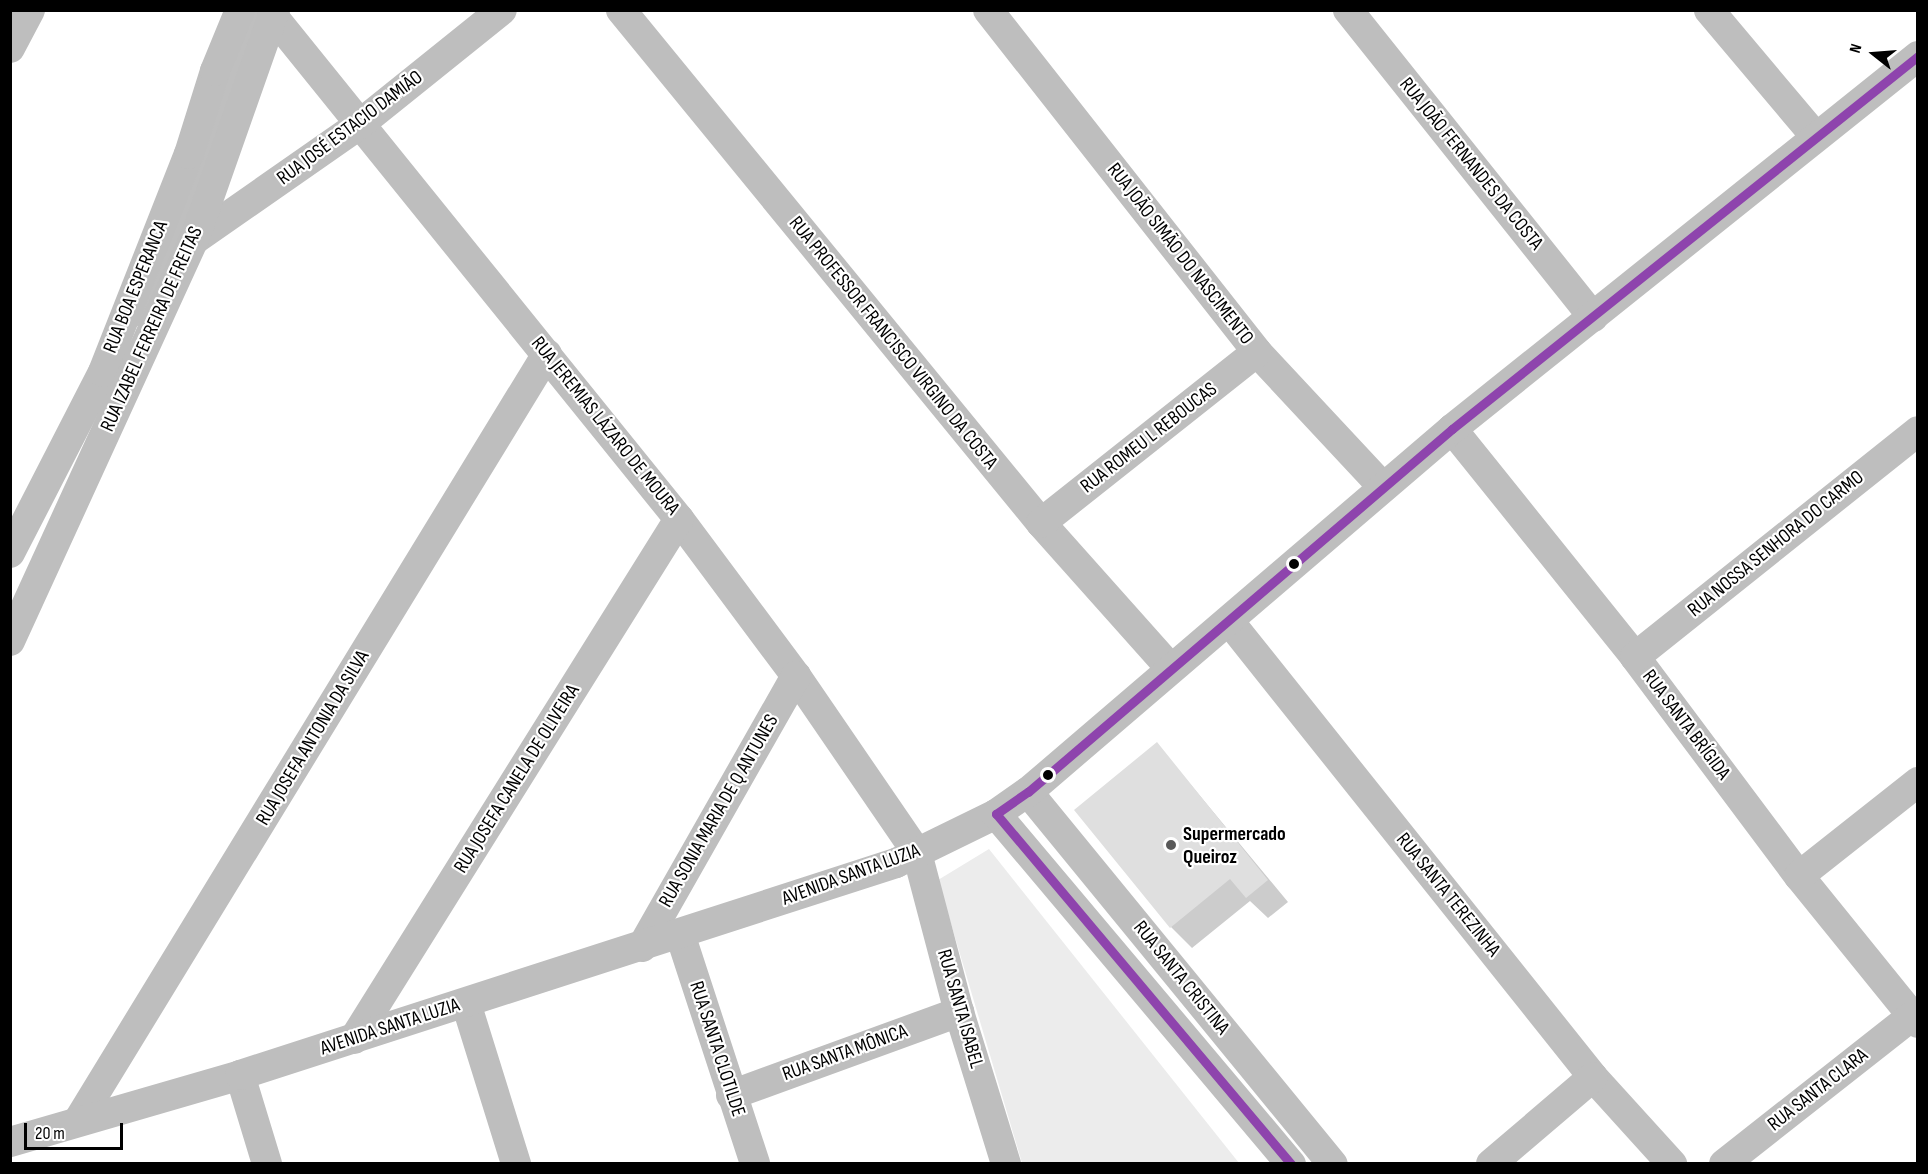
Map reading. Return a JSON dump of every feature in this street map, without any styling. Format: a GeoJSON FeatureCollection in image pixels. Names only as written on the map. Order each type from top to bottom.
{"type":"FeatureCollection","features":[{"type":"Feature","properties":{"kind":"street"},"geometry":{"type":"LineString","coordinates":[[10,48],[30,10]]}},
{"type":"Feature","properties":{"kind":"street","name":"RUA BOA ESPERANCA"},"geometry":{"type":"LineString","coordinates":[[10,554],[103,372],[189,154],[215,70],[240,10]]}},
{"type":"Feature","properties":{"kind":"street","name":"RUA JOSÉ ESTACIO DAMIÃO"},"geometry":{"type":"LineString","coordinates":[[194,240],[360,124],[502,10]]}},
{"type":"Feature","properties":{"kind":"street","name":"RUA PROFESSOR FRANCISCO VIRGINO DA COSTA"},"geometry":{"type":"LineString","coordinates":[[621,10],[1041,523],[1171,669]]}},
{"type":"Feature","properties":{"kind":"street","name":"RUA JOÃO SIMÃO DO NASCIMENTO"},"geometry":{"type":"LineString","coordinates":[[988,10],[1257,352],[1383,488]]}},
{"type":"Feature","properties":{"kind":"street","name":"RUA JOÃO FERNANDES DA COSTA"},"geometry":{"type":"LineString","coordinates":[[1348,10],[1593,317]]}},
{"type":"Feature","properties":{"kind":"street"},"geometry":{"type":"LineString","coordinates":[[1709,10],[1815,136]]}},
{"type":"Feature","properties":{"kind":"street","name":"RUA JEREMIAS LÁZARO DE MOURA"},"geometry":{"type":"LineString","coordinates":[[274,13],[360,124],[680,519],[796,676],[917,853]]}},
{"type":"Feature","properties":{"kind":"street","name":"RUA IZABEL FERREIRA DE FREITAS"},"geometry":{"type":"LineString","coordinates":[[10,641],[194,240],[274,13]]}},
{"type":"Feature","properties":{"kind":"street","name":"AVENIDA SANTA LUZIA"},"geometry":{"type":"LineString","coordinates":[[13,1149],[78,1121],[240,1075],[642,947],[917,853],[996,814],[1028,792],[1452,429],[1917,56]]}},
{"type":"Feature","properties":{"kind":"street","name":"RUA ROMEU L REBOUCAS"},"geometry":{"type":"LineString","coordinates":[[1041,523],[1257,352]]}},
{"type":"Feature","properties":{"kind":"street","name":"RUA JOSEFA ANTONIA DA SILVA"},"geometry":{"type":"LineString","coordinates":[[78,1121],[547,354]]}},
{"type":"Feature","properties":{"kind":"street","name":"RUA SANTA BRÍGIDA"},"geometry":{"type":"LineString","coordinates":[[1452,429],[1635,657],[1799,876],[1915,1020]]}},
{"type":"Feature","properties":{"kind":"street","name":"RUA NOSSA SENHORA DO CARMO"},"geometry":{"type":"LineString","coordinates":[[1635,657],[1917,431]]}},
{"type":"Feature","properties":{"kind":"street","name":"RUA JOSEFA CANELA DE OLIVEIRA"},"geometry":{"type":"LineString","coordinates":[[354,1039],[680,519]]}},
{"type":"Feature","properties":{"kind":"street","name":"RUA SANTA TEREZINHA"},"geometry":{"type":"LineString","coordinates":[[1229,621],[1593,1077],[1672,1164]]}},
{"type":"Feature","properties":{"kind":"street","name":"RUA SONIA MARIA DE Q ANTUNES"},"geometry":{"type":"LineString","coordinates":[[642,947],[796,676]]}},
{"type":"Feature","properties":{"kind":"street"},"geometry":{"type":"LineString","coordinates":[[1799,876],[1917,782]]}},
{"type":"Feature","properties":{"kind":"street","name":"RUA SANTA CRISTINA"},"geometry":{"type":"LineString","coordinates":[[1028,792],[1333,1164]]}},
{"type":"Feature","properties":{"kind":"street","name":"RUA SANTA CRISTINA"},"geometry":{"type":"LineString","coordinates":[[996,814],[1260,1123],[1291,1164]]}},
{"type":"Feature","properties":{"kind":"street","name":"RUA SANTA ISABEL"},"geometry":{"type":"LineString","coordinates":[[917,853],[959,1012],[1006,1164]]}},
{"type":"Feature","properties":{"kind":"street","name":"RUA SANTA CLOTILDE"},"geometry":{"type":"LineString","coordinates":[[680,934],[755,1164]]}},
{"type":"Feature","properties":{"kind":"street"},"geometry":{"type":"LineString","coordinates":[[466,1003],[516,1164]]}},
{"type":"Feature","properties":{"kind":"street","name":"RUA SANTA MÔNICA"},"geometry":{"type":"LineString","coordinates":[[731,1095],[959,1012]]}},
{"type":"Feature","properties":{"kind":"street","name":"RUA SANTA CLARA"},"geometry":{"type":"LineString","coordinates":[[1724,1164],[1915,1020]]}},
{"type":"Feature","properties":{"kind":"street"},"geometry":{"type":"LineString","coordinates":[[240,1075],[267,1164]]}},
{"type":"Feature","properties":{"kind":"street"},"geometry":{"type":"LineString","coordinates":[[1491,1164],[1593,1077]]}},
{"type":"Feature","properties":{"kind":"street"},"geometry":{"type":"LineString","coordinates":[[1260,1123],[1270,1164]]}},
{"type":"Feature","properties":{"kind":"shaded area"},"geometry":{"type":"Polygon","coordinates":[[[989,849],[1239,1163],[1022,1163],[938,880],[989,849]]]}},
{"type":"Feature","properties":{"kind":"building","name":"Supermercado Queiroz"},"geometry":{"type":"Polygon","coordinates":[[[1157,742],[1268,880],[1246,898],[1230,879],[1170,928],[1074,810],[1157,742]]]}},
{"type":"Feature","properties":{"kind":"waterway"},"geometry":{"type":"LineString","coordinates":[[147,312],[253,28],[263,10]]}},
{"type":"Feature","properties":{"kind":"transit line"},"geometry":{"type":"LineString","coordinates":[[1291,1164],[996,814],[1028,792],[1452,429],[1918,56]]}},
{"type":"Feature","properties":{"kind":"place","name":"Supermercado Queiroz"},"geometry":{"type":"Point","coordinates":[1171,845]}}]}
